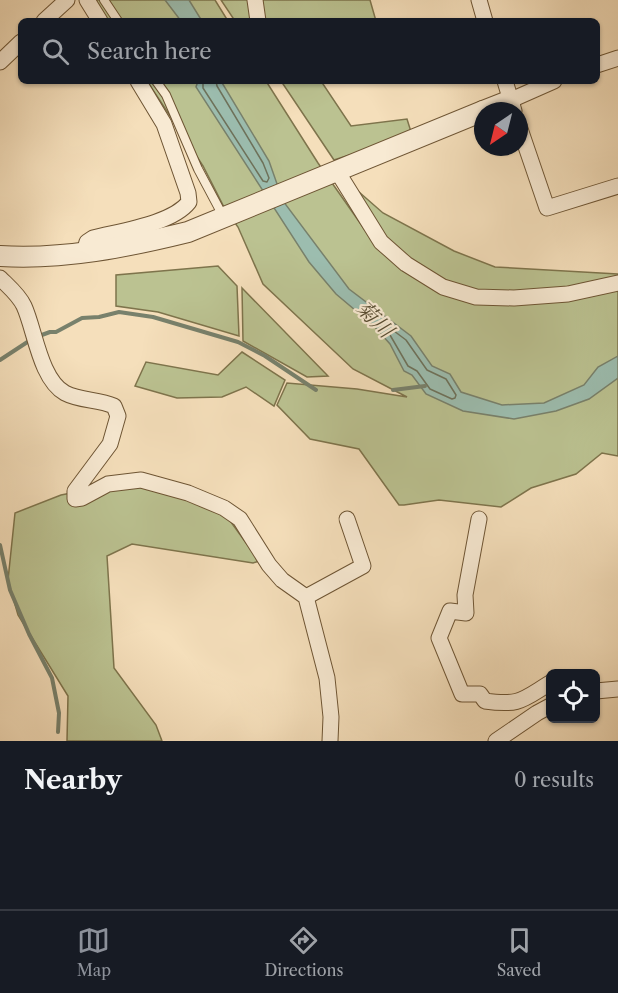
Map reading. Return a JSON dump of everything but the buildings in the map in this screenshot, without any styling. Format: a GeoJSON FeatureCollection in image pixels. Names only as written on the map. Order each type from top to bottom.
{"type":"FeatureCollection","features":[{"type":"Feature","properties":{"kind":"street"},"geometry":{"type":"LineString","coordinates":[[47,18],[67,0]]}},
{"type":"Feature","properties":{"kind":"street"},"geometry":{"type":"LineString","coordinates":[[87,0],[98,18]]}},
{"type":"Feature","properties":{"kind":"street"},"geometry":{"type":"LineString","coordinates":[[255,0],[258,18]]}},
{"type":"Feature","properties":{"kind":"street"},"geometry":{"type":"LineString","coordinates":[[479,0],[485,18]]}},
{"type":"Feature","properties":{"kind":"street"},"geometry":{"type":"LineString","coordinates":[[0,62],[18,45]]}},
{"type":"Feature","properties":{"kind":"street"},"geometry":{"type":"LineString","coordinates":[[600,64],[618,58]]}},
{"type":"Feature","properties":{"kind":"street"},"geometry":{"type":"LineString","coordinates":[[84,253],[87,242],[93,238],[157,221],[183,210],[189,202],[164,124],[140,84]]}},
{"type":"Feature","properties":{"kind":"street"},"geometry":{"type":"LineString","coordinates":[[506,84],[512,102]]}},
{"type":"Feature","properties":{"kind":"street"},"geometry":{"type":"LineString","coordinates":[[520,102],[549,84]]}},
{"type":"Feature","properties":{"kind":"street"},"geometry":{"type":"LineString","coordinates":[[0,256],[84,253],[188,232],[474,115]]}},
{"type":"Feature","properties":{"kind":"street"},"geometry":{"type":"LineString","coordinates":[[528,152],[547,208],[618,186]]}},
{"type":"Feature","properties":{"kind":"street"},"geometry":{"type":"LineString","coordinates":[[334,173],[381,242],[406,264],[443,287],[476,297],[514,298],[568,294],[618,284]]}},
{"type":"Feature","properties":{"kind":"street"},"geometry":{"type":"LineString","coordinates":[[0,278],[23,305],[47,373],[63,392],[77,397],[103,401],[114,406],[118,416],[110,444],[75,491],[75,498],[82,498],[108,484],[141,480],[188,493],[224,508],[240,519],[268,565],[306,597],[327,678],[331,717],[330,741]]}},
{"type":"Feature","properties":{"kind":"street"},"geometry":{"type":"LineString","coordinates":[[306,597],[363,566],[347,519]]}},
{"type":"Feature","properties":{"kind":"street"},"geometry":{"type":"LineString","coordinates":[[479,519],[465,595],[466,613],[450,611],[439,638],[462,694],[480,694],[485,700],[502,703],[520,702],[546,686]]}},
{"type":"Feature","properties":{"kind":"street"},"geometry":{"type":"LineString","coordinates":[[600,691],[618,689]]}},
{"type":"Feature","properties":{"kind":"street"},"geometry":{"type":"LineString","coordinates":[[496,741],[546,708]]}},
{"type":"Feature","properties":{"kind":"lane"},"geometry":{"type":"LineString","coordinates":[[104,0],[116,18]]}},
{"type":"Feature","properties":{"kind":"lane"},"geometry":{"type":"LineString","coordinates":[[158,84],[166,95],[198,169],[226,216]]}},
{"type":"Feature","properties":{"kind":"green space"},"geometry":{"type":"Polygon","coordinates":[[[94,0],[215,0],[226,18],[106,18],[94,0]]]}},
{"type":"Feature","properties":{"kind":"green space"},"geometry":{"type":"Polygon","coordinates":[[[221,0],[253,0],[256,18],[233,18],[221,0]]]}},
{"type":"Feature","properties":{"kind":"green space"},"geometry":{"type":"Polygon","coordinates":[[[259,0],[370,0],[375,18],[261,18],[259,0]]]}},
{"type":"Feature","properties":{"kind":"green space"},"geometry":{"type":"Polygon","coordinates":[[[149,84],[268,84],[318,163],[365,230],[351,185],[383,213],[454,251],[495,267],[618,274],[618,456],[602,453],[576,474],[531,488],[501,507],[439,500],[399,505],[359,449],[310,439],[277,405],[287,383],[357,389],[407,397],[353,369],[263,284],[238,227],[225,209],[203,166],[149,84]]]}},
{"type":"Feature","properties":{"kind":"green space"},"geometry":{"type":"Polygon","coordinates":[[[283,84],[323,84],[351,126],[407,119],[412,135],[334,160],[283,84]]]}},
{"type":"Feature","properties":{"kind":"green space"},"geometry":{"type":"Polygon","coordinates":[[[218,266],[237,286],[239,336],[158,312],[116,306],[116,275],[218,266]]]}},
{"type":"Feature","properties":{"kind":"green space"},"geometry":{"type":"Polygon","coordinates":[[[242,288],[328,376],[307,377],[243,341],[242,288]]]}},
{"type":"Feature","properties":{"kind":"green space"},"geometry":{"type":"Polygon","coordinates":[[[242,352],[285,380],[274,406],[246,387],[222,397],[177,398],[135,386],[146,362],[218,375],[242,352]]]}},
{"type":"Feature","properties":{"kind":"green space"},"geometry":{"type":"Polygon","coordinates":[[[112,485],[145,488],[183,497],[223,511],[259,561],[253,563],[132,544],[107,556],[114,668],[156,725],[162,741],[67,741],[68,696],[18,615],[8,580],[15,513],[61,495],[112,485]]]}},
{"type":"Feature","properties":{"kind":"water"},"geometry":{"type":"Polygon","coordinates":[[[165,0],[189,0],[200,18],[179,18],[165,0]]]}},
{"type":"Feature","properties":{"kind":"water","name":"菊川"},"geometry":{"type":"Polygon","coordinates":[[[197,84],[223,84],[269,161],[283,201],[349,289],[411,336],[432,366],[450,374],[461,392],[502,405],[544,403],[584,385],[598,367],[618,356],[618,378],[589,399],[556,411],[514,419],[463,411],[426,394],[412,375],[404,371],[390,344],[374,326],[336,294],[309,262],[196,87],[197,84]]]}},
{"type":"Feature","properties":{"kind":"waterway"},"geometry":{"type":"LineString","coordinates":[[39,336],[56,332],[82,318],[119,312],[153,317],[238,342],[265,356],[316,390]]}},
{"type":"Feature","properties":{"kind":"waterway"},"geometry":{"type":"LineString","coordinates":[[0,360],[32,339]]}},
{"type":"Feature","properties":{"kind":"waterway"},"geometry":{"type":"LineString","coordinates":[[393,390],[425,386]]}},
{"type":"Feature","properties":{"kind":"waterway"},"geometry":{"type":"LineString","coordinates":[[0,545],[10,590],[29,634],[52,678],[59,713],[58,732]]}}]}
